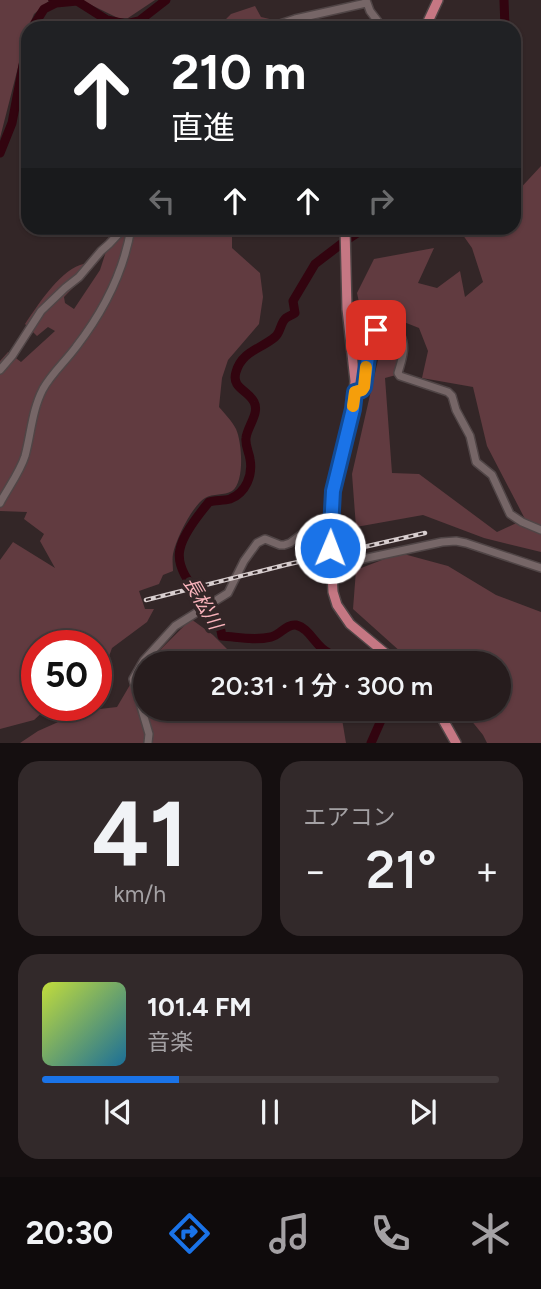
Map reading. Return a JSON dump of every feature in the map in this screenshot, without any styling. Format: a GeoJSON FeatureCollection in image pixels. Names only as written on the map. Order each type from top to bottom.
{"type":"FeatureCollection","features":[{"type":"Feature","properties":{"kind":"main road"},"geometry":{"type":"LineString","coordinates":[[428,21],[438,0]]}},
{"type":"Feature","properties":{"kind":"main road"},"geometry":{"type":"LineString","coordinates":[[345,235],[347,309],[355,392],[333,491],[330,548],[332,592],[349,624],[382,651]]}},
{"type":"Feature","properties":{"kind":"main road"},"geometry":{"type":"LineString","coordinates":[[444,721],[456,743]]}},
{"type":"Feature","properties":{"kind":"street"},"geometry":{"type":"LineString","coordinates":[[289,21],[366,1],[378,21]]}},
{"type":"Feature","properties":{"kind":"street"},"geometry":{"type":"LineString","coordinates":[[0,370],[41,311],[79,277],[117,235]]}},
{"type":"Feature","properties":{"kind":"street"},"geometry":{"type":"LineString","coordinates":[[0,503],[25,456],[35,408],[42,390],[87,332],[116,282],[130,235]]}},
{"type":"Feature","properties":{"kind":"street"},"geometry":{"type":"LineString","coordinates":[[355,392],[364,387],[371,334],[376,330],[400,334],[404,351],[398,373],[400,376],[443,389],[452,396],[470,436],[476,462],[492,475],[510,514],[541,530]]}},
{"type":"Feature","properties":{"kind":"street"},"geometry":{"type":"LineString","coordinates":[[148,743],[149,734],[133,679],[144,660],[166,634],[228,593],[244,561],[260,541],[265,539],[284,545],[306,531],[311,531],[320,544],[330,548]]}},
{"type":"Feature","properties":{"kind":"street"},"geometry":{"type":"LineString","coordinates":[[330,566],[456,541],[541,568]]}},
{"type":"Feature","properties":{"kind":"shaded area"},"geometry":{"type":"Polygon","coordinates":[[[0,0],[50,0],[34,14],[31,21],[21,21],[21,56],[0,138],[0,0]]]}},
{"type":"Feature","properties":{"kind":"shaded area"},"geometry":{"type":"Polygon","coordinates":[[[81,0],[155,0],[128,18],[118,18],[81,0]]]}},
{"type":"Feature","properties":{"kind":"shaded area"},"geometry":{"type":"Polygon","coordinates":[[[255,6],[261,17],[290,21],[224,21],[231,14],[255,6]]]}},
{"type":"Feature","properties":{"kind":"shaded area"},"geometry":{"type":"Polygon","coordinates":[[[541,166],[541,552],[484,538],[423,515],[356,527],[352,474],[383,338],[404,344],[400,374],[385,378],[392,473],[419,474],[497,532],[525,519],[487,446],[473,387],[422,378],[428,351],[419,328],[386,315],[363,321],[357,293],[374,259],[434,248],[418,283],[437,288],[460,271],[465,297],[483,282],[472,248],[463,235],[521,235],[521,188],[541,166]]]}},
{"type":"Feature","properties":{"kind":"shaded area"},"geometry":{"type":"Polygon","coordinates":[[[113,235],[232,235],[232,248],[260,273],[263,297],[259,324],[228,360],[222,378],[219,407],[236,429],[241,452],[241,471],[232,491],[208,496],[195,508],[185,523],[175,548],[173,571],[163,575],[159,584],[139,591],[145,609],[154,609],[147,622],[112,648],[112,630],[21,630],[21,721],[30,721],[0,729],[0,560],[13,542],[55,568],[40,541],[44,534],[24,519],[27,512],[0,511],[0,361],[8,352],[21,362],[55,331],[48,327],[37,336],[25,324],[49,290],[64,275],[80,265],[97,263],[64,297],[65,303],[74,309],[100,270],[113,235]]]}},
{"type":"Feature","properties":{"kind":"shaded area"},"geometry":{"type":"Polygon","coordinates":[[[400,553],[448,566],[496,595],[541,612],[541,743],[487,743],[472,721],[511,721],[511,651],[400,651],[353,609],[356,570],[400,553]]]}},
{"type":"Feature","properties":{"kind":"shaded area"},"geometry":{"type":"Polygon","coordinates":[[[191,619],[229,651],[159,651],[191,619]]]}},
{"type":"Feature","properties":{"kind":"shaded area"},"geometry":{"type":"Polygon","coordinates":[[[133,680],[133,721],[342,721],[346,743],[20,743],[60,721],[112,721],[112,708],[117,707],[133,680]]]}},
{"type":"Feature","properties":{"kind":"waterway"},"geometry":{"type":"LineString","coordinates":[[49,0],[56,3]]}},
{"type":"Feature","properties":{"kind":"waterway"},"geometry":{"type":"LineString","coordinates":[[139,21],[166,0]]}},
{"type":"Feature","properties":{"kind":"waterway","name":"長松川"},"geometry":{"type":"LineString","coordinates":[[504,0],[505,21]]}},
{"type":"Feature","properties":{"kind":"waterway"},"geometry":{"type":"LineString","coordinates":[[36,21],[44,9],[56,3],[77,1],[112,21]]}},
{"type":"Feature","properties":{"kind":"waterway"},"geometry":{"type":"LineString","coordinates":[[0,153],[12,123],[21,76]]}},
{"type":"Feature","properties":{"kind":"waterway","name":"長松川"},"geometry":{"type":"LineString","coordinates":[[326,651],[305,630],[296,625],[265,638],[222,636],[218,622],[186,577],[179,559],[184,537],[209,502],[236,496],[249,477],[251,465],[246,438],[255,406],[236,382],[239,365],[247,355],[275,337],[284,320],[295,313],[293,301],[315,264],[354,235]]}},
{"type":"Feature","properties":{"kind":"waterway","name":"長松川"},"geometry":{"type":"LineString","coordinates":[[371,743],[381,721]]}},
{"type":"Feature","properties":{"kind":"railway"},"geometry":{"type":"LineString","coordinates":[[146,600],[425,533]]}},
{"type":"Feature","properties":{"kind":"slow traffic"},"geometry":{"type":"LineString","coordinates":[[353,406],[355,392],[364,387],[366,367]]}},
{"type":"Feature","properties":{"kind":"route"},"geometry":{"type":"LineString","coordinates":[[330,548],[333,491],[355,392],[364,387],[371,334],[376,330]]}}]}
